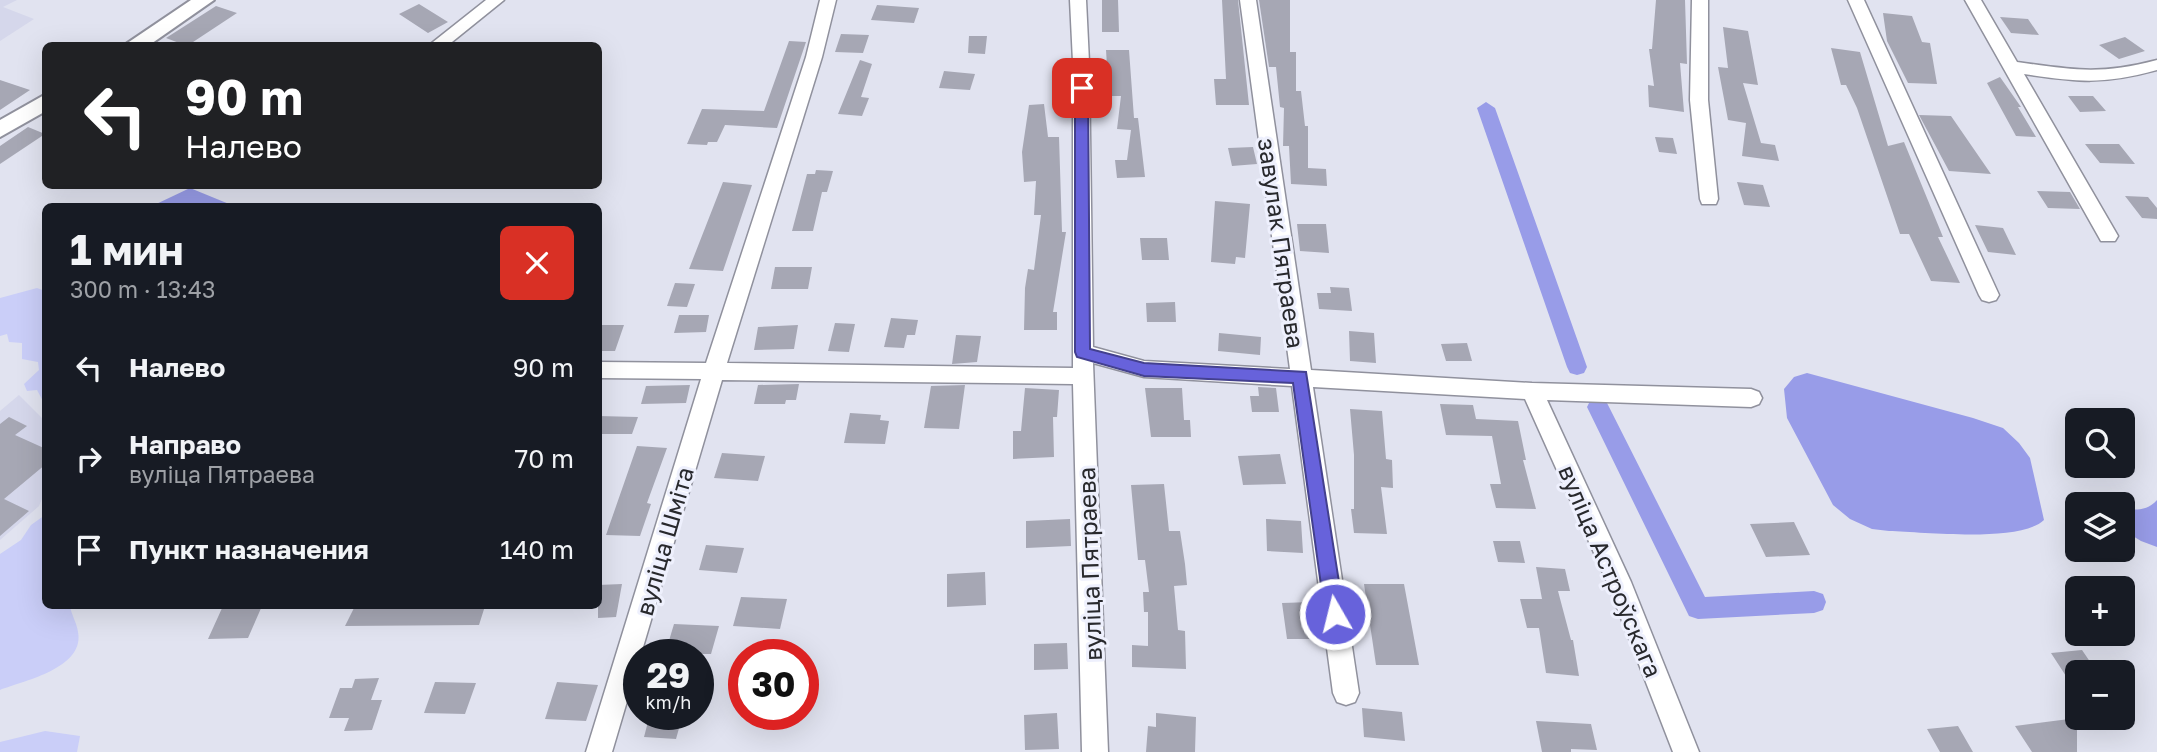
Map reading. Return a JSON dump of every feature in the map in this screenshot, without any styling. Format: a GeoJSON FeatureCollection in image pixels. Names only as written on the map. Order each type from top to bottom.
{"type":"FeatureCollection","features":[{"type":"Feature","properties":{"kind":"main road"},"geometry":{"type":"LineString","coordinates":[[139,42],[204,0]]}},
{"type":"Feature","properties":{"kind":"main road"},"geometry":{"type":"LineString","coordinates":[[0,130],[42,104]]}},
{"type":"Feature","properties":{"kind":"street"},"geometry":{"type":"LineString","coordinates":[[441,42],[496,0]]}},
{"type":"Feature","properties":{"kind":"street","name":"вуліца Шміта"},"geometry":{"type":"LineString","coordinates":[[599,752],[714,369],[814,57],[828,0]]}},
{"type":"Feature","properties":{"kind":"street","name":"вуліца Пятраева"},"geometry":{"type":"LineString","coordinates":[[1078,0],[1082,76],[1082,352],[1095,752]]}},
{"type":"Feature","properties":{"kind":"street","name":"завулак Пятраева"},"geometry":{"type":"LineString","coordinates":[[1248,0],[1346,693]]}},
{"type":"Feature","properties":{"kind":"street"},"geometry":{"type":"LineString","coordinates":[[1700,0],[1699,100],[1709,199]]}},
{"type":"Feature","properties":{"kind":"street"},"geometry":{"type":"LineString","coordinates":[[1856,0],[1989,295]]}},
{"type":"Feature","properties":{"kind":"street"},"geometry":{"type":"LineString","coordinates":[[1973,0],[2108,236]]}},
{"type":"Feature","properties":{"kind":"street"},"geometry":{"type":"LineString","coordinates":[[2012,67],[2084,77],[2119,75],[2157,65]]}},
{"type":"Feature","properties":{"kind":"street"},"geometry":{"type":"LineString","coordinates":[[1082,352],[1144,369],[1532,391],[1751,398]]}},
{"type":"Feature","properties":{"kind":"street"},"geometry":{"type":"LineString","coordinates":[[602,370],[714,369],[1083,376]]}},
{"type":"Feature","properties":{"kind":"street","name":"вуліца Астроўскага"},"geometry":{"type":"LineString","coordinates":[[1532,391],[1619,582],[1686,752]]}},
{"type":"Feature","properties":{"kind":"shaded area"},"geometry":{"type":"Polygon","coordinates":[[[0,0],[17,0],[3,7],[34,19],[0,41],[0,0]]]}},
{"type":"Feature","properties":{"kind":"shaded area"},"geometry":{"type":"Polygon","coordinates":[[[37,288],[42,290],[42,399],[37,390],[27,391],[24,384],[39,370],[38,362],[22,359],[22,343],[9,342],[7,334],[0,336],[0,298],[37,288]]]}},
{"type":"Feature","properties":{"kind":"shaded area"},"geometry":{"type":"Polygon","coordinates":[[[19,395],[42,418],[42,499],[39,506],[0,540],[0,411],[19,395]]]}},
{"type":"Feature","properties":{"kind":"shaded area"},"geometry":{"type":"Polygon","coordinates":[[[42,517],[42,609],[71,609],[78,632],[78,644],[63,664],[0,690],[0,554],[21,540],[31,525],[42,517]]]}},
{"type":"Feature","properties":{"kind":"shaded area"},"geometry":{"type":"Polygon","coordinates":[[[45,731],[80,736],[77,752],[0,752],[0,742],[45,731]]]}},
{"type":"Feature","properties":{"kind":"water"},"geometry":{"type":"Polygon","coordinates":[[[192,189],[227,203],[158,203],[192,189]]]}},
{"type":"Feature","properties":{"kind":"water"},"geometry":{"type":"Polygon","coordinates":[[[1807,373],[2003,428],[2030,458],[2044,520],[2015,532],[1971,534],[1872,529],[1850,519],[1833,505],[1787,418],[1784,389],[1794,377],[1807,373]]]}},
{"type":"Feature","properties":{"kind":"water"},"geometry":{"type":"Polygon","coordinates":[[[2157,500],[2157,547],[2135,537],[2135,509],[2153,504],[2157,500]]]}},
{"type":"Feature","properties":{"kind":"building"},"geometry":{"type":"Polygon","coordinates":[[[1102,0],[1118,0],[1119,32],[1102,32],[1102,0]]]}},
{"type":"Feature","properties":{"kind":"building"},"geometry":{"type":"Polygon","coordinates":[[[1222,0],[1238,0],[1249,105],[1216,105],[1214,79],[1226,79],[1222,0]]]}},
{"type":"Feature","properties":{"kind":"building"},"geometry":{"type":"Polygon","coordinates":[[[1259,0],[1290,0],[1290,52],[1296,52],[1296,91],[1301,91],[1305,126],[1308,126],[1308,168],[1326,169],[1327,186],[1291,184],[1289,146],[1283,146],[1284,108],[1280,107],[1276,67],[1269,67],[1259,0]]]}},
{"type":"Feature","properties":{"kind":"building"},"geometry":{"type":"Polygon","coordinates":[[[1656,0],[1685,0],[1687,64],[1680,63],[1684,112],[1649,107],[1648,85],[1654,86],[1649,49],[1652,49],[1656,0]]]}},
{"type":"Feature","properties":{"kind":"building"},"geometry":{"type":"Polygon","coordinates":[[[419,4],[448,22],[428,33],[399,14],[419,4]]]}},
{"type":"Feature","properties":{"kind":"building"},"geometry":{"type":"Polygon","coordinates":[[[877,5],[919,8],[914,23],[871,20],[877,5]]]}},
{"type":"Feature","properties":{"kind":"building"},"geometry":{"type":"Polygon","coordinates":[[[216,6],[237,13],[193,42],[176,42],[166,38],[216,6]]]}},
{"type":"Feature","properties":{"kind":"building"},"geometry":{"type":"Polygon","coordinates":[[[1883,13],[1912,16],[1922,42],[1930,43],[1937,84],[1908,83],[1887,41],[1883,13]]]}},
{"type":"Feature","properties":{"kind":"building"},"geometry":{"type":"Polygon","coordinates":[[[2000,17],[2028,19],[2039,35],[2011,33],[2000,17]]]}},
{"type":"Feature","properties":{"kind":"building"},"geometry":{"type":"Polygon","coordinates":[[[1723,27],[1748,31],[1758,85],[1743,83],[1761,143],[1775,145],[1779,161],[1742,156],[1746,123],[1728,120],[1718,67],[1728,68],[1723,27]]]}},
{"type":"Feature","properties":{"kind":"building"},"geometry":{"type":"Polygon","coordinates":[[[841,34],[869,35],[863,53],[835,52],[841,34]]]}},
{"type":"Feature","properties":{"kind":"building"},"geometry":{"type":"Polygon","coordinates":[[[969,36],[987,36],[985,54],[968,53],[969,36]]]}},
{"type":"Feature","properties":{"kind":"building"},"geometry":{"type":"Polygon","coordinates":[[[2125,37],[2145,51],[2119,59],[2099,45],[2125,37]]]}},
{"type":"Feature","properties":{"kind":"building"},"geometry":{"type":"Polygon","coordinates":[[[789,41],[806,42],[777,128],[725,125],[717,142],[708,142],[707,145],[687,144],[702,109],[764,111],[789,41]]]}},
{"type":"Feature","properties":{"kind":"building"},"geometry":{"type":"Polygon","coordinates":[[[1831,48],[1860,52],[1888,146],[1904,142],[1943,237],[1938,237],[1960,283],[1931,281],[1909,234],[1900,234],[1857,108],[1846,85],[1841,85],[1831,48]]]}},
{"type":"Feature","properties":{"kind":"building"},"geometry":{"type":"Polygon","coordinates":[[[1106,50],[1129,50],[1134,118],[1138,118],[1145,177],[1117,178],[1115,160],[1127,160],[1131,130],[1117,129],[1121,96],[1109,96],[1106,50]]]}},
{"type":"Feature","properties":{"kind":"building"},"geometry":{"type":"Polygon","coordinates":[[[860,60],[872,64],[861,97],[869,98],[862,116],[838,114],[860,60]]]}},
{"type":"Feature","properties":{"kind":"building"},"geometry":{"type":"Polygon","coordinates":[[[944,71],[975,74],[970,90],[939,88],[944,71]]]}},
{"type":"Feature","properties":{"kind":"building"},"geometry":{"type":"Polygon","coordinates":[[[2000,77],[2021,107],[2018,107],[2036,137],[2016,136],[1987,83],[2000,77]]]}},
{"type":"Feature","properties":{"kind":"building"},"geometry":{"type":"Polygon","coordinates":[[[0,80],[30,90],[0,110],[0,80]]]}},
{"type":"Feature","properties":{"kind":"building"},"geometry":{"type":"Polygon","coordinates":[[[2068,96],[2093,96],[2106,111],[2080,112],[2068,96]]]}},
{"type":"Feature","properties":{"kind":"building"},"geometry":{"type":"Polygon","coordinates":[[[1044,104],[1048,137],[1059,137],[1062,232],[1066,232],[1053,312],[1057,312],[1057,330],[1024,330],[1025,288],[1028,269],[1034,270],[1041,215],[1034,215],[1036,181],[1024,182],[1022,152],[1029,105],[1044,104]]]}},
{"type":"Feature","properties":{"kind":"building"},"geometry":{"type":"Polygon","coordinates":[[[1919,115],[1951,116],[1991,174],[1949,171],[1919,115]]]}},
{"type":"Feature","properties":{"kind":"building"},"geometry":{"type":"Polygon","coordinates":[[[28,127],[42,133],[42,136],[0,164],[0,146],[28,127]]]}},
{"type":"Feature","properties":{"kind":"building"},"geometry":{"type":"Polygon","coordinates":[[[1655,137],[1673,138],[1677,154],[1659,152],[1655,137]]]}},
{"type":"Feature","properties":{"kind":"building"},"geometry":{"type":"Polygon","coordinates":[[[2085,144],[2119,144],[2135,164],[2100,163],[2085,144]]]}},
{"type":"Feature","properties":{"kind":"building"},"geometry":{"type":"Polygon","coordinates":[[[1253,147],[1257,164],[1232,166],[1228,148],[1253,147]]]}},
{"type":"Feature","properties":{"kind":"building"},"geometry":{"type":"Polygon","coordinates":[[[816,170],[833,171],[827,192],[822,192],[813,231],[792,231],[807,174],[815,174],[816,170]]]}},
{"type":"Feature","properties":{"kind":"building"},"geometry":{"type":"Polygon","coordinates":[[[723,182],[752,185],[723,271],[689,269],[723,182]]]}},
{"type":"Feature","properties":{"kind":"building"},"geometry":{"type":"Polygon","coordinates":[[[1737,182],[1763,185],[1770,207],[1744,205],[1737,182]]]}},
{"type":"Feature","properties":{"kind":"building"},"geometry":{"type":"Polygon","coordinates":[[[2037,191],[2070,192],[2080,209],[2048,208],[2037,191]]]}},
{"type":"Feature","properties":{"kind":"building"},"geometry":{"type":"Polygon","coordinates":[[[2125,196],[2148,197],[2157,208],[2157,219],[2142,218],[2125,196]]]}},
{"type":"Feature","properties":{"kind":"building"},"geometry":{"type":"Polygon","coordinates":[[[1215,201],[1250,204],[1245,258],[1236,257],[1235,264],[1211,262],[1215,201]]]}},
{"type":"Feature","properties":{"kind":"building"},"geometry":{"type":"Polygon","coordinates":[[[1297,224],[1326,224],[1329,253],[1300,251],[1297,224]]]}},
{"type":"Feature","properties":{"kind":"building"},"geometry":{"type":"Polygon","coordinates":[[[1975,225],[2003,228],[2016,255],[1988,252],[1975,225]]]}},
{"type":"Feature","properties":{"kind":"building"},"geometry":{"type":"Polygon","coordinates":[[[1140,238],[1167,238],[1169,260],[1142,260],[1140,238]]]}},
{"type":"Feature","properties":{"kind":"building"},"geometry":{"type":"Polygon","coordinates":[[[775,267],[812,267],[808,289],[771,289],[775,267]]]}},
{"type":"Feature","properties":{"kind":"building"},"geometry":{"type":"Polygon","coordinates":[[[675,283],[695,284],[687,307],[667,306],[675,283]]]}},
{"type":"Feature","properties":{"kind":"building"},"geometry":{"type":"Polygon","coordinates":[[[1330,287],[1349,288],[1352,311],[1319,309],[1317,293],[1331,293],[1330,287]]]}},
{"type":"Feature","properties":{"kind":"building"},"geometry":{"type":"Polygon","coordinates":[[[1175,302],[1176,322],[1147,322],[1146,303],[1175,302]]]}},
{"type":"Feature","properties":{"kind":"building"},"geometry":{"type":"Polygon","coordinates":[[[679,315],[709,315],[706,332],[674,333],[679,315]]]}},
{"type":"Feature","properties":{"kind":"building"},"geometry":{"type":"Polygon","coordinates":[[[891,318],[918,320],[915,335],[907,335],[904,348],[884,347],[891,318]]]}},
{"type":"Feature","properties":{"kind":"building"},"geometry":{"type":"Polygon","coordinates":[[[835,323],[855,324],[849,352],[828,351],[835,323]]]}},
{"type":"Feature","properties":{"kind":"building"},"geometry":{"type":"Polygon","coordinates":[[[602,325],[624,325],[615,351],[602,351],[602,325]]]}},
{"type":"Feature","properties":{"kind":"building"},"geometry":{"type":"Polygon","coordinates":[[[798,325],[794,349],[754,350],[758,327],[798,325]]]}},
{"type":"Feature","properties":{"kind":"building"},"geometry":{"type":"Polygon","coordinates":[[[1349,331],[1374,333],[1376,363],[1350,361],[1349,331]]]}},
{"type":"Feature","properties":{"kind":"building"},"geometry":{"type":"Polygon","coordinates":[[[1219,333],[1261,337],[1260,355],[1218,351],[1219,333]]]}},
{"type":"Feature","properties":{"kind":"building"},"geometry":{"type":"Polygon","coordinates":[[[956,335],[981,336],[977,362],[952,364],[956,335]]]}},
{"type":"Feature","properties":{"kind":"building"},"geometry":{"type":"Polygon","coordinates":[[[1467,343],[1472,361],[1446,361],[1441,344],[1467,343]]]}},
{"type":"Feature","properties":{"kind":"building"},"geometry":{"type":"Polygon","coordinates":[[[799,384],[796,400],[786,400],[785,404],[754,404],[758,385],[799,384]]]}},
{"type":"Feature","properties":{"kind":"building"},"geometry":{"type":"Polygon","coordinates":[[[690,385],[686,403],[641,404],[646,386],[690,385]]]}},
{"type":"Feature","properties":{"kind":"building"},"geometry":{"type":"Polygon","coordinates":[[[965,385],[959,429],[924,428],[931,386],[965,385]]]}},
{"type":"Feature","properties":{"kind":"building"},"geometry":{"type":"Polygon","coordinates":[[[1258,387],[1276,388],[1279,412],[1252,412],[1250,396],[1259,396],[1258,387]]]}},
{"type":"Feature","properties":{"kind":"building"},"geometry":{"type":"Polygon","coordinates":[[[1025,388],[1059,390],[1057,417],[1053,417],[1054,457],[1013,459],[1013,431],[1021,431],[1025,388]]]}},
{"type":"Feature","properties":{"kind":"building"},"geometry":{"type":"Polygon","coordinates":[[[1145,388],[1182,388],[1184,420],[1190,420],[1191,437],[1151,437],[1145,388]]]}},
{"type":"Feature","properties":{"kind":"building"},"geometry":{"type":"Polygon","coordinates":[[[1440,404],[1473,405],[1476,419],[1518,421],[1526,460],[1523,460],[1536,509],[1496,508],[1490,484],[1501,484],[1492,436],[1446,435],[1440,404]]]}},
{"type":"Feature","properties":{"kind":"building"},"geometry":{"type":"Polygon","coordinates":[[[1350,409],[1382,411],[1386,459],[1392,460],[1393,488],[1381,487],[1387,534],[1354,533],[1351,509],[1354,509],[1354,455],[1350,409]]]}},
{"type":"Feature","properties":{"kind":"building"},"geometry":{"type":"Polygon","coordinates":[[[850,413],[881,415],[880,420],[889,421],[885,444],[844,443],[850,413]]]}},
{"type":"Feature","properties":{"kind":"building"},"geometry":{"type":"Polygon","coordinates":[[[602,416],[638,417],[632,434],[602,434],[602,416]]]}},
{"type":"Feature","properties":{"kind":"building"},"geometry":{"type":"Polygon","coordinates":[[[9,417],[27,426],[15,435],[42,447],[42,467],[4,499],[29,511],[0,536],[0,424],[9,417]]]}},
{"type":"Feature","properties":{"kind":"building"},"geometry":{"type":"Polygon","coordinates":[[[637,446],[667,448],[647,503],[651,504],[640,536],[606,535],[637,446]]]}},
{"type":"Feature","properties":{"kind":"building"},"geometry":{"type":"Polygon","coordinates":[[[722,453],[765,456],[758,481],[714,478],[722,453]]]}},
{"type":"Feature","properties":{"kind":"building"},"geometry":{"type":"Polygon","coordinates":[[[1280,454],[1286,484],[1243,485],[1238,456],[1280,454]]]}},
{"type":"Feature","properties":{"kind":"building"},"geometry":{"type":"Polygon","coordinates":[[[1164,484],[1169,531],[1180,531],[1185,564],[1187,585],[1174,586],[1178,630],[1185,631],[1186,669],[1132,667],[1132,645],[1148,646],[1148,612],[1144,612],[1143,592],[1149,592],[1145,560],[1138,560],[1131,485],[1164,484]]]}},
{"type":"Feature","properties":{"kind":"building"},"geometry":{"type":"Polygon","coordinates":[[[1070,519],[1071,546],[1026,548],[1026,521],[1070,519]]]}},
{"type":"Feature","properties":{"kind":"building"},"geometry":{"type":"Polygon","coordinates":[[[1266,519],[1301,521],[1303,553],[1267,551],[1266,519]]]}},
{"type":"Feature","properties":{"kind":"building"},"geometry":{"type":"Polygon","coordinates":[[[1794,522],[1810,555],[1766,557],[1750,524],[1794,522]]]}},
{"type":"Feature","properties":{"kind":"building"},"geometry":{"type":"Polygon","coordinates":[[[1493,541],[1520,541],[1525,563],[1498,562],[1493,541]]]}},
{"type":"Feature","properties":{"kind":"building"},"geometry":{"type":"Polygon","coordinates":[[[706,545],[744,548],[737,573],[699,570],[706,545]]]}},
{"type":"Feature","properties":{"kind":"building"},"geometry":{"type":"Polygon","coordinates":[[[1536,567],[1565,569],[1570,591],[1558,591],[1573,640],[1579,676],[1546,673],[1539,628],[1527,628],[1520,599],[1542,599],[1536,567]]]}},
{"type":"Feature","properties":{"kind":"building"},"geometry":{"type":"Polygon","coordinates":[[[985,572],[986,605],[947,607],[947,574],[985,572]]]}},
{"type":"Feature","properties":{"kind":"building"},"geometry":{"type":"Polygon","coordinates":[[[622,584],[616,617],[598,618],[598,609],[602,609],[602,585],[622,584]]]}},
{"type":"Feature","properties":{"kind":"building"},"geometry":{"type":"Polygon","coordinates":[[[1364,584],[1404,584],[1419,665],[1376,665],[1364,584]]]}},
{"type":"Feature","properties":{"kind":"building"},"geometry":{"type":"Polygon","coordinates":[[[741,597],[787,599],[780,629],[733,626],[741,597]]]}},
{"type":"Feature","properties":{"kind":"building"},"geometry":{"type":"Polygon","coordinates":[[[1312,602],[1318,639],[1287,639],[1282,603],[1312,602]]]}},
{"type":"Feature","properties":{"kind":"building"},"geometry":{"type":"Polygon","coordinates":[[[222,609],[261,609],[248,638],[208,639],[222,609]]]}},
{"type":"Feature","properties":{"kind":"building"},"geometry":{"type":"Polygon","coordinates":[[[354,609],[484,609],[479,625],[345,626],[354,609]]]}},
{"type":"Feature","properties":{"kind":"building"},"geometry":{"type":"Polygon","coordinates":[[[674,624],[719,626],[714,644],[714,639],[670,639],[674,624]]]}},
{"type":"Feature","properties":{"kind":"building"},"geometry":{"type":"Polygon","coordinates":[[[1067,643],[1068,669],[1034,670],[1034,644],[1067,643]]]}},
{"type":"Feature","properties":{"kind":"building"},"geometry":{"type":"Polygon","coordinates":[[[2082,650],[2089,660],[2065,660],[2065,675],[2051,653],[2082,650]]]}},
{"type":"Feature","properties":{"kind":"building"},"geometry":{"type":"Polygon","coordinates":[[[379,678],[371,700],[382,700],[372,730],[344,731],[349,718],[329,718],[340,688],[352,688],[355,679],[379,678]]]}},
{"type":"Feature","properties":{"kind":"building"},"geometry":{"type":"Polygon","coordinates":[[[435,682],[476,683],[465,714],[424,713],[435,682]]]}},
{"type":"Feature","properties":{"kind":"building"},"geometry":{"type":"Polygon","coordinates":[[[557,682],[598,685],[586,721],[545,719],[557,682]]]}},
{"type":"Feature","properties":{"kind":"building"},"geometry":{"type":"Polygon","coordinates":[[[1362,708],[1402,712],[1405,741],[1364,737],[1362,708]]]}},
{"type":"Feature","properties":{"kind":"building"},"geometry":{"type":"Polygon","coordinates":[[[1057,713],[1059,749],[1025,750],[1024,715],[1057,713]]]}},
{"type":"Feature","properties":{"kind":"building"},"geometry":{"type":"Polygon","coordinates":[[[1156,713],[1196,717],[1195,752],[1146,752],[1148,726],[1156,727],[1156,713]]]}},
{"type":"Feature","properties":{"kind":"building"},"geometry":{"type":"Polygon","coordinates":[[[2065,720],[2065,730],[2077,730],[2077,752],[2032,752],[2015,726],[2065,720]]]}},
{"type":"Feature","properties":{"kind":"building"},"geometry":{"type":"Polygon","coordinates":[[[1536,721],[1591,724],[1597,750],[1542,752],[1536,721]]]}},
{"type":"Feature","properties":{"kind":"building"},"geometry":{"type":"Polygon","coordinates":[[[1958,726],[1973,752],[1940,752],[1927,729],[1958,726]]]}},
{"type":"Feature","properties":{"kind":"building"},"geometry":{"type":"Polygon","coordinates":[[[646,730],[679,730],[676,739],[644,737],[646,730]]]}},
{"type":"Feature","properties":{"kind":"waterway"},"geometry":{"type":"LineString","coordinates":[[1486,108],[1577,367]]}},
{"type":"Feature","properties":{"kind":"waterway"},"geometry":{"type":"LineString","coordinates":[[1598,407],[1698,608],[1814,602]]}},
{"type":"Feature","properties":{"kind":"route"},"geometry":{"type":"LineString","coordinates":[[1082,88],[1082,352],[1144,369],[1301,377],[1335,614]]}}]}
